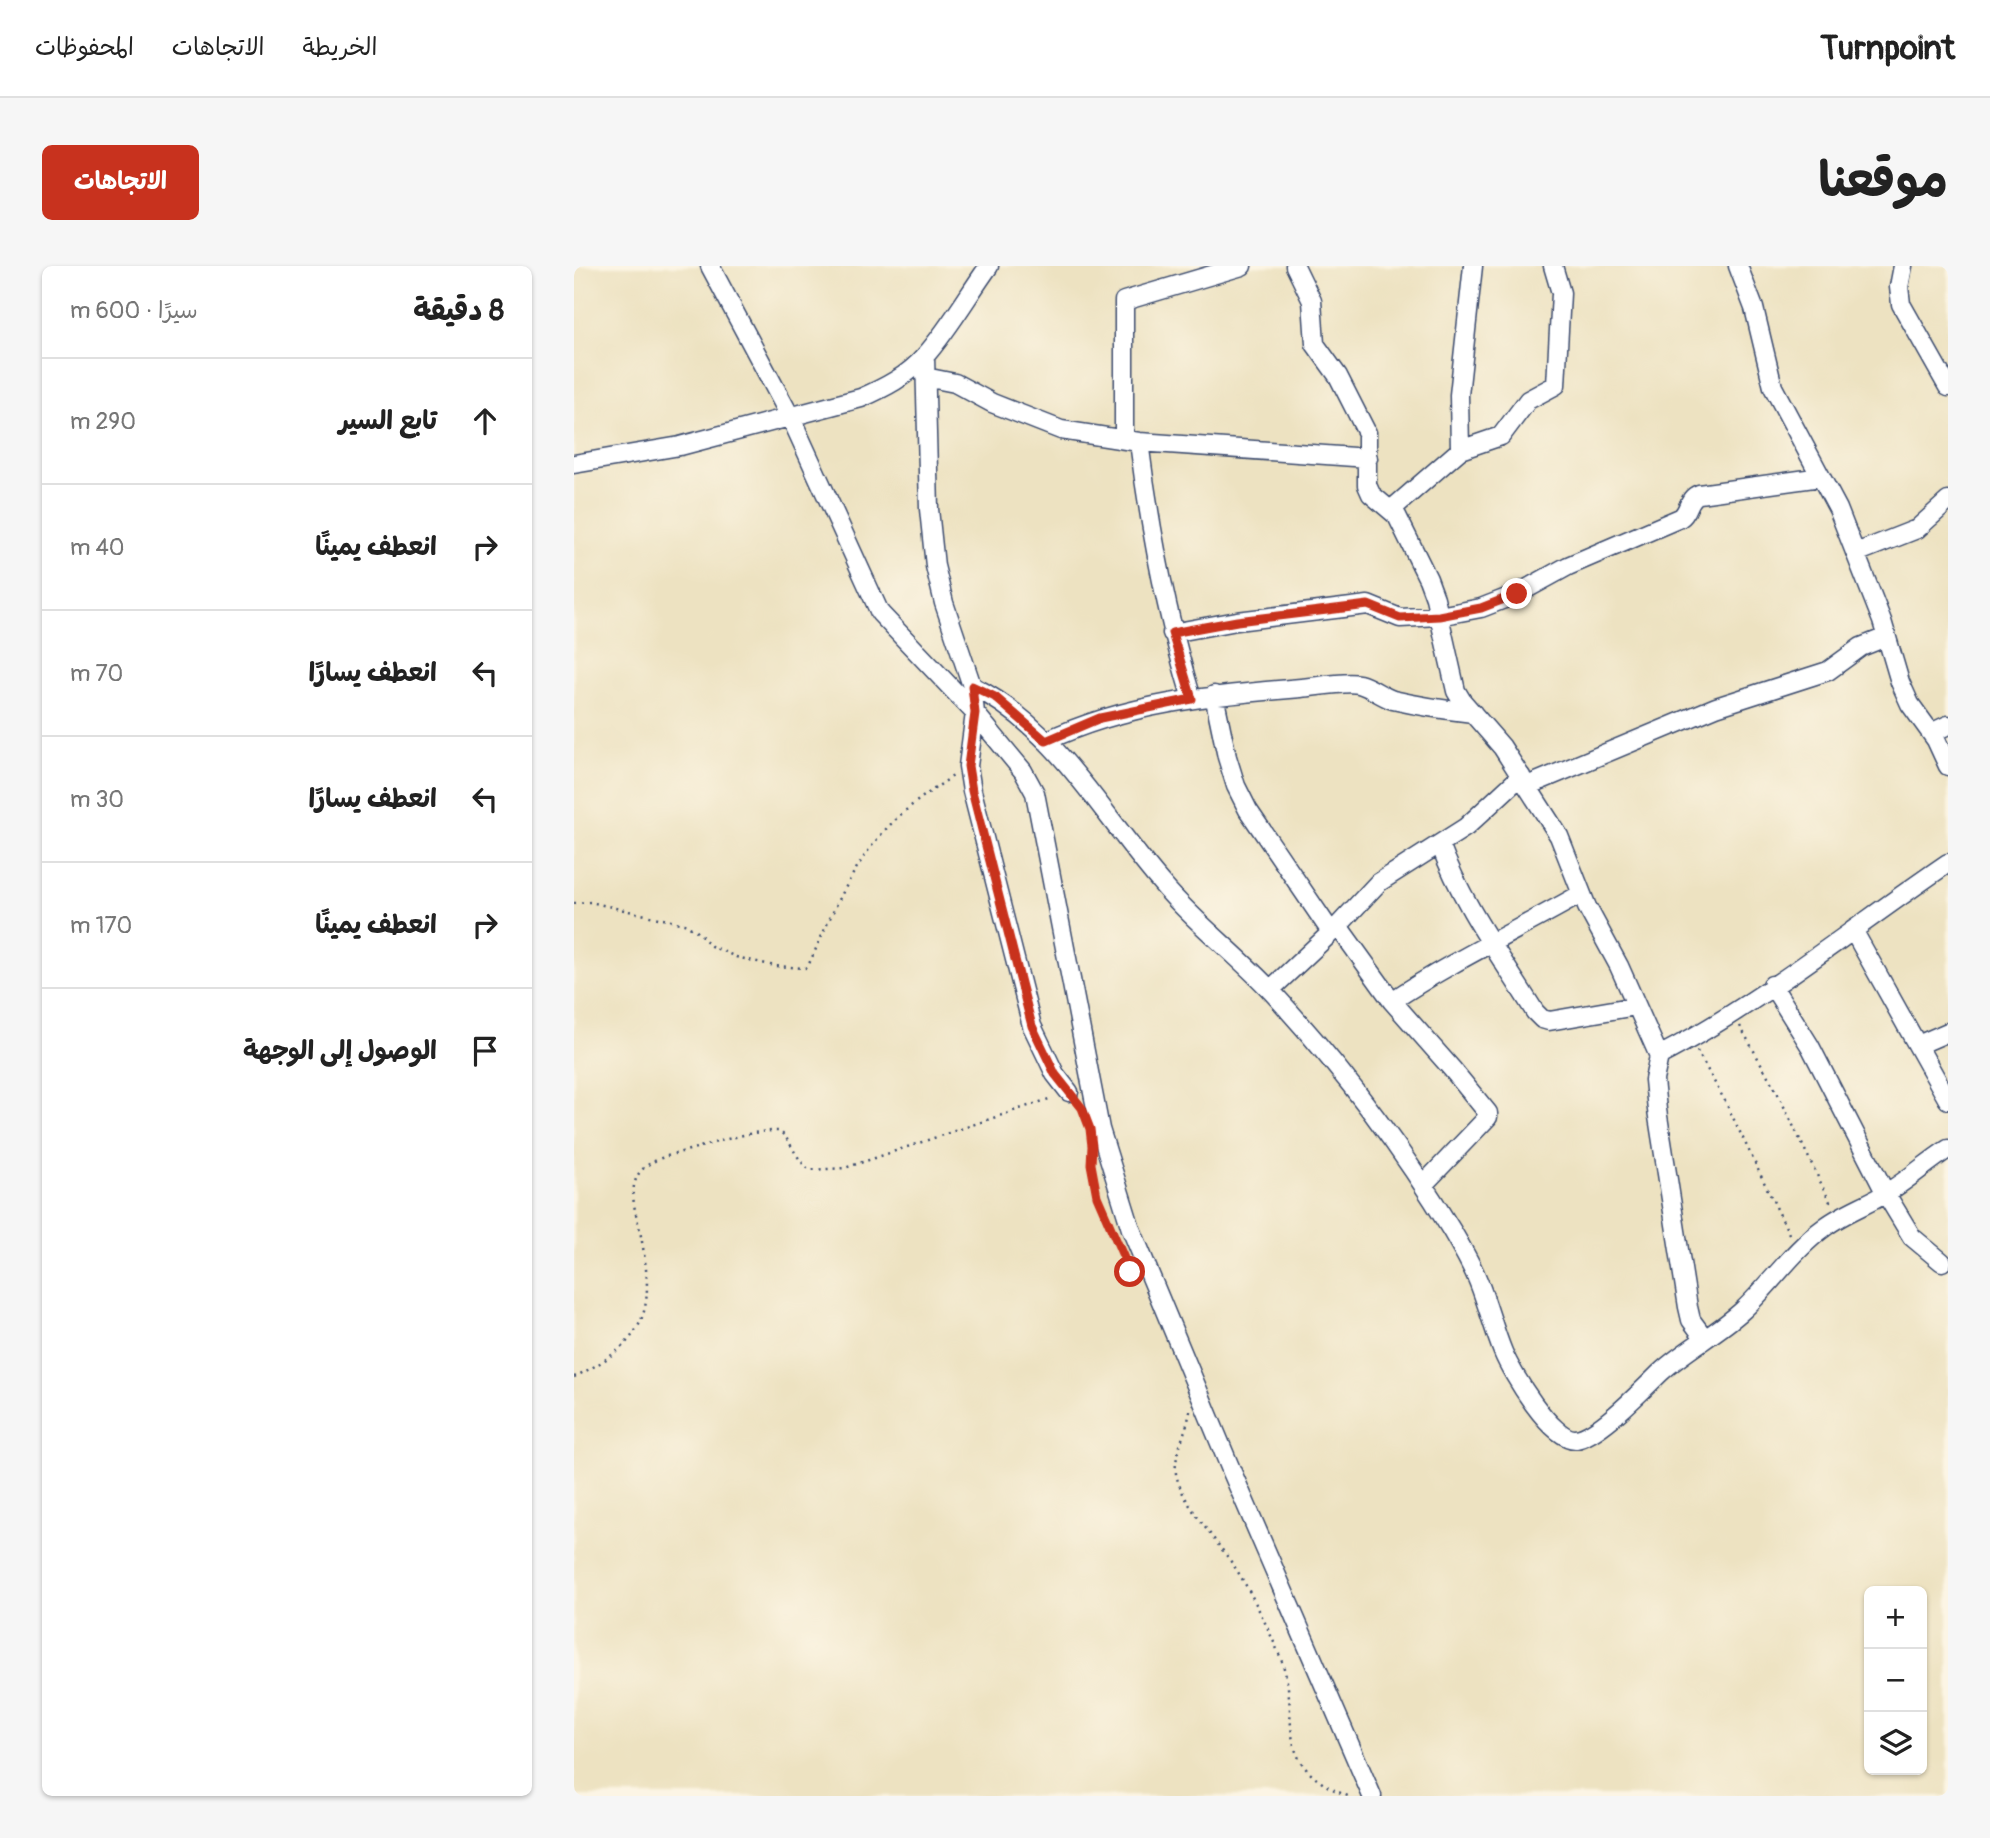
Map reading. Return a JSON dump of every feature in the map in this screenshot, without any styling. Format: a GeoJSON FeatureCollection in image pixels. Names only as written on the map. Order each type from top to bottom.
{"type":"FeatureCollection","features":[{"type":"Feature","properties":{"kind":"street"},"geometry":{"type":"LineString","coordinates":[[710,266],[791,418],[880,613],[975,713],[1023,771],[1035,793],[1100,1129],[1131,1229],[1237,1484],[1372,1796]]}},
{"type":"Feature","properties":{"kind":"street"},"geometry":{"type":"LineString","coordinates":[[574,464],[680,446],[791,418],[872,393],[902,377],[925,357],[989,266]]}},
{"type":"Feature","properties":{"kind":"street"},"geometry":{"type":"LineString","coordinates":[[1192,699],[1172,633],[1132,441],[1124,301],[1242,266]]}},
{"type":"Feature","properties":{"kind":"street"},"geometry":{"type":"LineString","coordinates":[[1295,266],[1312,301],[1315,344],[1338,376],[1367,433],[1367,485],[1371,494],[1392,509],[1417,554],[1435,598],[1456,691],[1502,747],[1565,848],[1581,894],[1658,1056],[1654,1080],[1657,1111],[1688,1307],[1691,1320],[1705,1339]]}},
{"type":"Feature","properties":{"kind":"street"},"geometry":{"type":"LineString","coordinates":[[1460,450],[1459,395],[1473,266]]}},
{"type":"Feature","properties":{"kind":"street"},"geometry":{"type":"LineString","coordinates":[[1392,509],[1460,450],[1501,436],[1533,396],[1556,385],[1561,293],[1553,266]]}},
{"type":"Feature","properties":{"kind":"street"},"geometry":{"type":"LineString","coordinates":[[1738,266],[1754,309],[1773,387],[1838,509],[1910,704],[1940,729],[1948,766]]}},
{"type":"Feature","properties":{"kind":"street"},"geometry":{"type":"LineString","coordinates":[[1903,266],[1899,287],[1901,304],[1942,364],[1948,387]]}},
{"type":"Feature","properties":{"kind":"street"},"geometry":{"type":"LineString","coordinates":[[925,357],[929,509],[935,565],[944,603],[972,686],[975,713],[968,766],[972,791],[1032,1026],[1055,1074],[1069,1092]]}},
{"type":"Feature","properties":{"kind":"street"},"geometry":{"type":"LineString","coordinates":[[925,377],[956,383],[992,403],[1061,430],[1132,441],[1368,458]]}},
{"type":"Feature","properties":{"kind":"street"},"geometry":{"type":"LineString","coordinates":[[1172,633],[1237,621],[1368,605],[1400,618],[1439,616],[1498,603],[1568,566],[1680,518],[1686,512],[1691,498],[1699,494],[1821,477]]}},
{"type":"Feature","properties":{"kind":"street"},"geometry":{"type":"LineString","coordinates":[[1856,553],[1917,529],[1948,501]]}},
{"type":"Feature","properties":{"kind":"street"},"geometry":{"type":"LineString","coordinates":[[1270,990],[1335,929],[1378,883],[1466,827],[1524,781],[1716,707],[1828,671],[1861,647],[1886,637]]}},
{"type":"Feature","properties":{"kind":"street"},"geometry":{"type":"LineString","coordinates":[[1046,741],[1100,718],[1192,699],[1357,684],[1392,699],[1431,708],[1473,713]]}},
{"type":"Feature","properties":{"kind":"street"},"geometry":{"type":"LineString","coordinates":[[972,686],[995,697],[1046,741],[1176,900],[1270,990],[1369,1106],[1459,1244],[1478,1280],[1504,1356],[1543,1416],[1563,1435],[1576,1439],[1592,1432],[1671,1364],[1742,1311],[1798,1251],[1828,1224],[1886,1194],[1948,1149]]}},
{"type":"Feature","properties":{"kind":"street"},"geometry":{"type":"LineString","coordinates":[[1214,695],[1227,757],[1236,786],[1248,810],[1335,929],[1488,1114],[1423,1185]]}},
{"type":"Feature","properties":{"kind":"street"},"geometry":{"type":"LineString","coordinates":[[1440,844],[1452,878],[1535,1012],[1542,1019],[1549,1021],[1636,1006]]}},
{"type":"Feature","properties":{"kind":"street"},"geometry":{"type":"LineString","coordinates":[[1658,1056],[1690,1040],[1732,1013],[1948,863]]}},
{"type":"Feature","properties":{"kind":"street"},"geometry":{"type":"LineString","coordinates":[[1392,1001],[1446,966],[1493,944],[1581,894]]}},
{"type":"Feature","properties":{"kind":"street"},"geometry":{"type":"LineString","coordinates":[[1853,930],[1948,1100]]}},
{"type":"Feature","properties":{"kind":"street"},"geometry":{"type":"LineString","coordinates":[[1772,985],[1810,1046],[1886,1194],[1912,1237],[1942,1262]]}},
{"type":"Feature","properties":{"kind":"street"},"geometry":{"type":"LineString","coordinates":[[1918,1045],[1948,1031]]}},
{"type":"Feature","properties":{"kind":"path"},"geometry":{"type":"LineString","coordinates":[[574,903],[590,902],[684,924],[698,932],[720,952],[775,966],[805,968],[848,882],[889,825],[918,800],[968,766]]}},
{"type":"Feature","properties":{"kind":"path"},"geometry":{"type":"LineString","coordinates":[[1732,1013],[1778,1094],[1839,1219]]}},
{"type":"Feature","properties":{"kind":"path"},"geometry":{"type":"LineString","coordinates":[[1690,1040],[1725,1101],[1798,1251]]}},
{"type":"Feature","properties":{"kind":"path"},"geometry":{"type":"LineString","coordinates":[[574,1377],[626,1345],[638,1328],[647,1301],[648,1273],[633,1198],[636,1177],[651,1163],[713,1143],[779,1131],[787,1137],[801,1163],[810,1170],[845,1168],[1069,1092]]}},
{"type":"Feature","properties":{"kind":"path"},"geometry":{"type":"LineString","coordinates":[[1092,1146],[1091,1164],[1097,1196],[1135,1281]]}},
{"type":"Feature","properties":{"kind":"path"},"geometry":{"type":"LineString","coordinates":[[1187,1401],[1190,1411],[1188,1429],[1175,1462],[1177,1480],[1191,1506],[1238,1573],[1283,1662],[1292,1742],[1297,1758],[1317,1781],[1348,1796]]}},
{"type":"Feature","properties":{"kind":"route"},"geometry":{"type":"LineString","coordinates":[[1130,1272],[1097,1196],[1091,1164],[1090,1129],[1082,1108],[1055,1074],[1032,1026],[972,791],[968,766],[975,713],[972,686],[995,697],[1046,741],[1100,718],[1192,699],[1172,633],[1237,621],[1368,605],[1400,618],[1439,616],[1481,608],[1517,594]]}}]}
